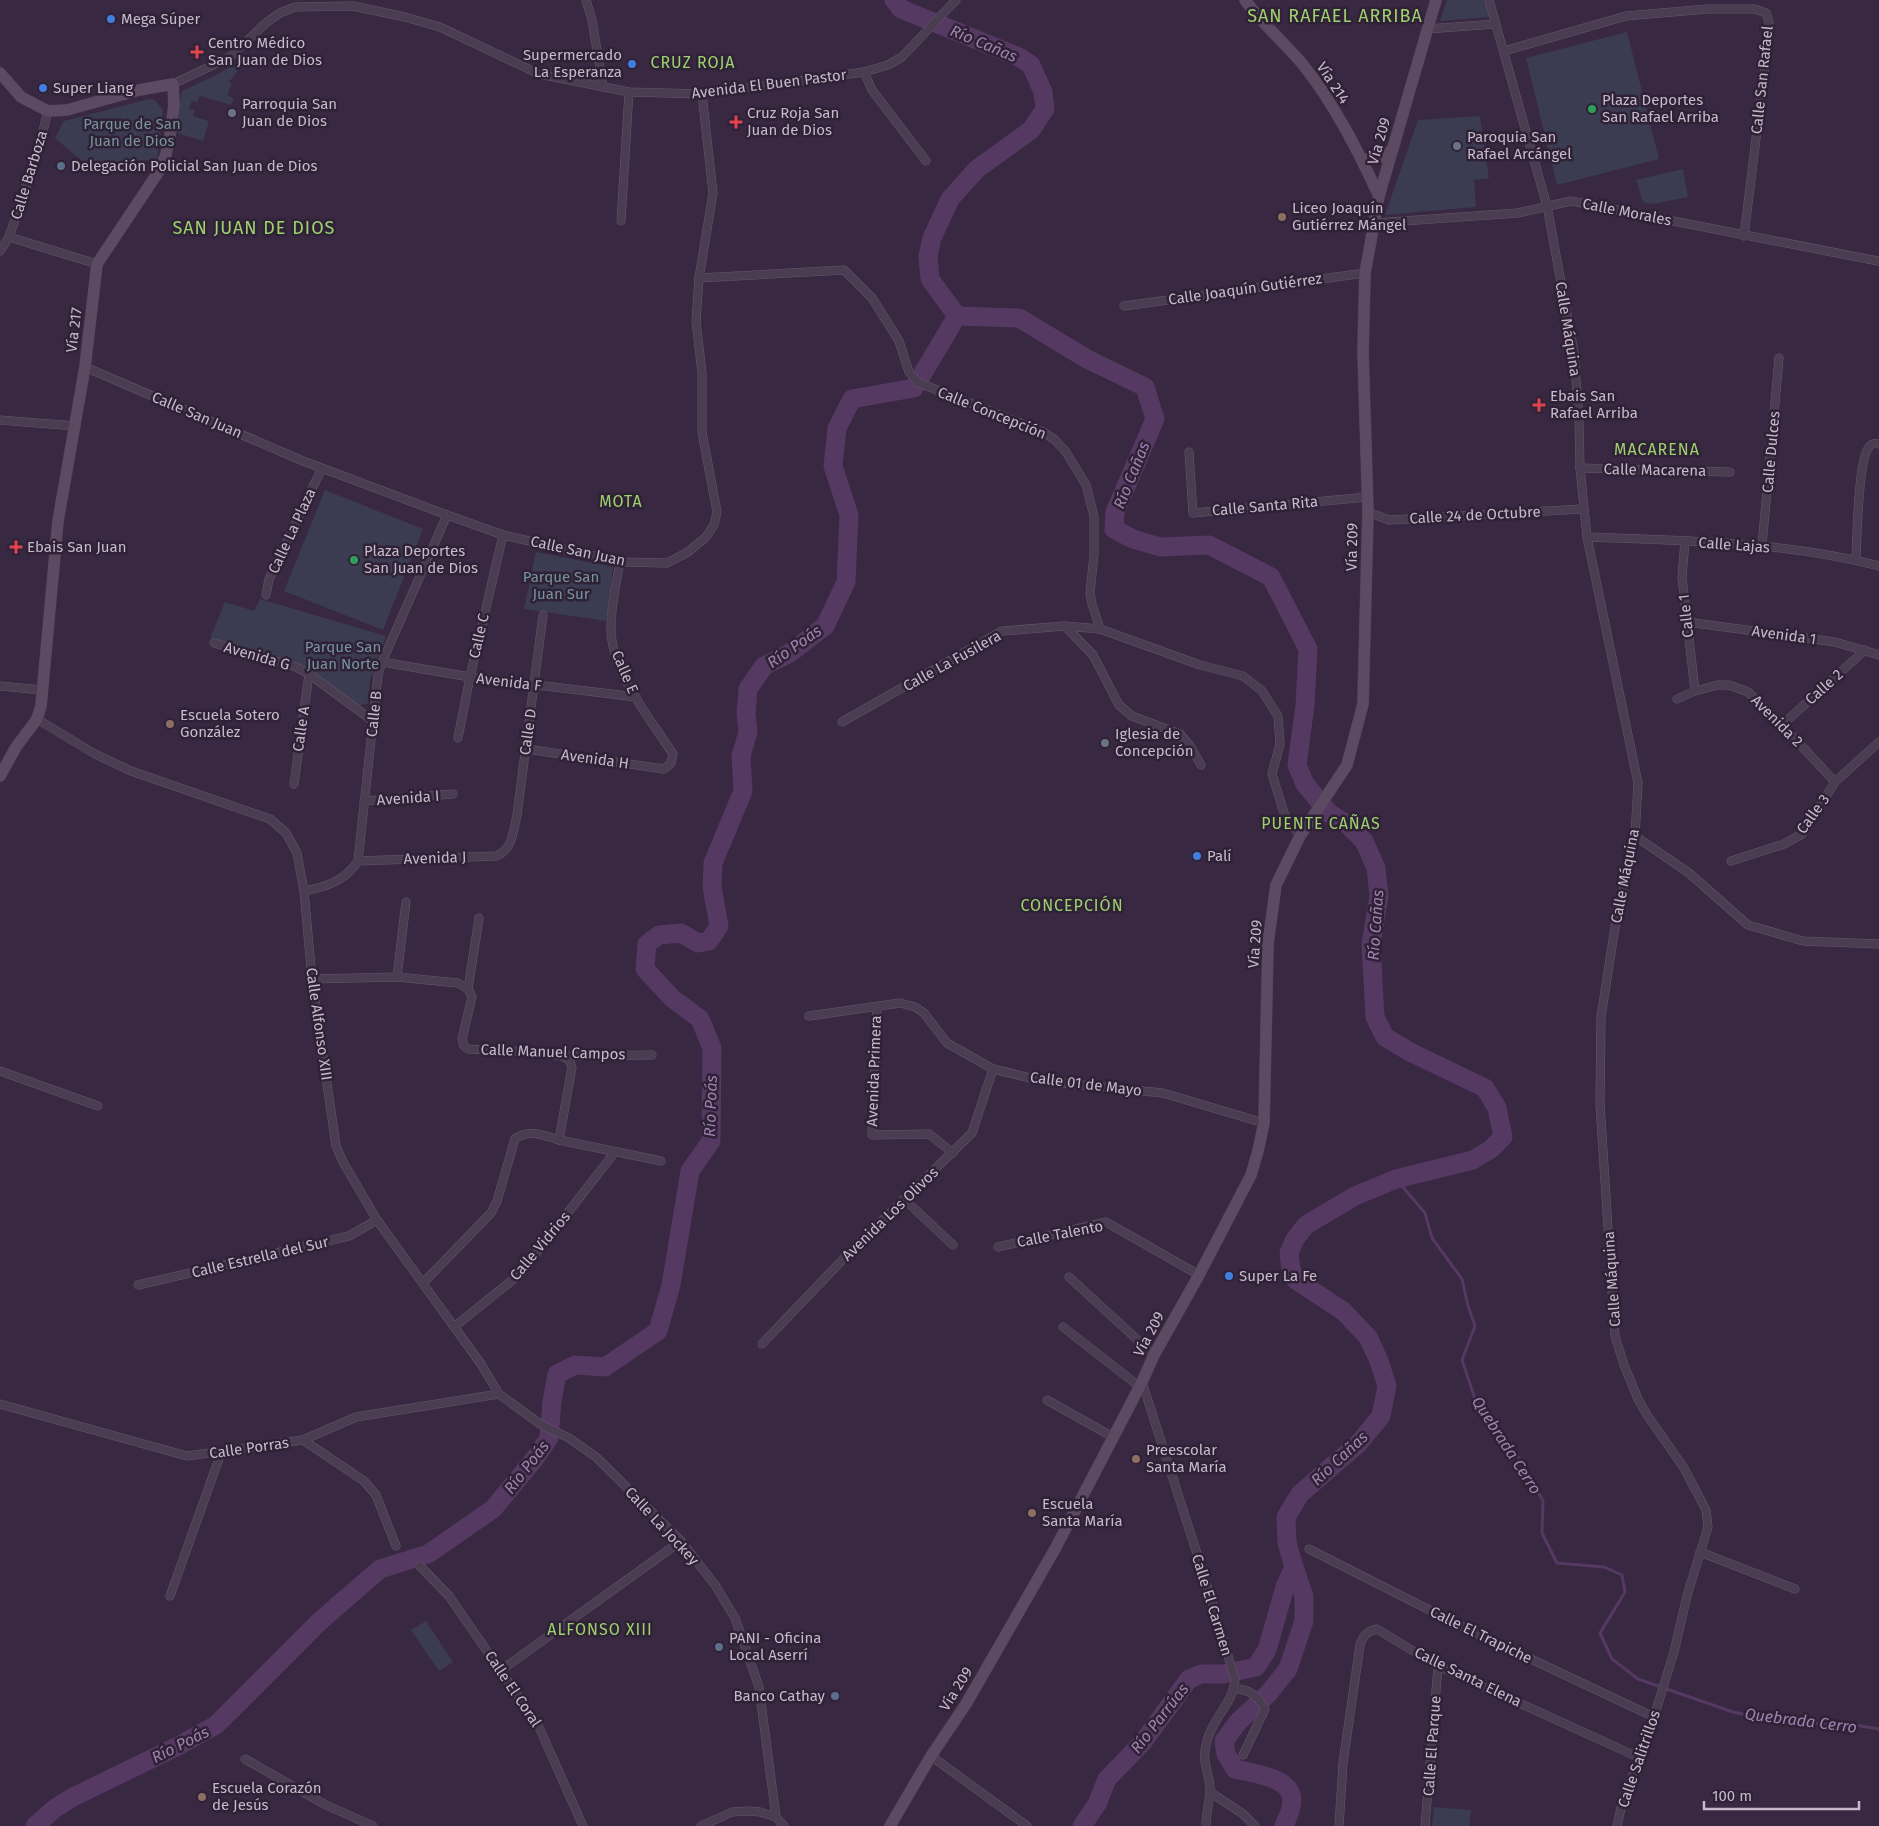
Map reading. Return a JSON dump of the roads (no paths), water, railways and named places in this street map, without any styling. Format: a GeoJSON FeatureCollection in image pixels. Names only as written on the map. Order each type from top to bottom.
{"type":"FeatureCollection","features":[{"type":"Feature","properties":{"kind":"main road","name":"Vía 214"},"geometry":{"type":"LineString","coordinates":[[1245,0],[1257,18],[1303,66],[1333,108],[1362,159],[1379,196]]}},
{"type":"Feature","properties":{"kind":"main road","name":"Vía 209"},"geometry":{"type":"LineString","coordinates":[[890,1826],[931,1756],[966,1704],[1055,1549],[1141,1385],[1154,1355],[1199,1275],[1250,1175],[1258,1151],[1264,1123],[1268,943],[1276,886],[1300,836],[1346,766],[1363,704],[1368,512],[1363,352],[1365,273],[1379,196],[1436,0]]}},
{"type":"Feature","properties":{"kind":"main road"},"geometry":{"type":"LineString","coordinates":[[0,74],[21,97],[48,111],[67,110],[138,90],[173,84]]}},
{"type":"Feature","properties":{"kind":"main road","name":"Vía 217"},"geometry":{"type":"LineString","coordinates":[[0,776],[16,747],[37,719],[42,690],[58,521],[85,367],[97,264],[160,171],[170,135],[174,105],[173,84]]}},
{"type":"Feature","properties":{"kind":"main road"},"geometry":{"type":"LineString","coordinates":[[1362,159],[1382,157],[1393,150]]}},
{"type":"Feature","properties":{"kind":"street"},"geometry":{"type":"LineString","coordinates":[[295,7],[300,0]]}},
{"type":"Feature","properties":{"kind":"street"},"geometry":{"type":"LineString","coordinates":[[586,0],[592,20],[603,87]]}},
{"type":"Feature","properties":{"kind":"street","name":"Avenida El Buen Pastor"},"geometry":{"type":"LineString","coordinates":[[173,84],[230,57],[267,22],[280,13],[295,7],[353,6],[405,17],[440,27],[540,74],[629,92],[702,94],[864,72],[888,65],[902,57],[956,0]]}},
{"type":"Feature","properties":{"kind":"street","name":"Calle Máquina"},"geometry":{"type":"LineString","coordinates":[[1489,0],[1547,206],[1574,353],[1579,419],[1580,468],[1587,536],[1638,783],[1635,836],[1615,927],[1601,1017],[1600,1104],[1615,1336],[1638,1399],[1684,1468],[1706,1510],[1708,1527],[1687,1596],[1666,1678]]}},
{"type":"Feature","properties":{"kind":"street"},"geometry":{"type":"LineString","coordinates":[[1708,9],[1710,0]]}},
{"type":"Feature","properties":{"kind":"street","name":"Calle San Rafael"},"geometry":{"type":"LineString","coordinates":[[1504,52],[1626,16],[1708,9],[1761,10],[1766,13],[1769,22],[1744,236]]}},
{"type":"Feature","properties":{"kind":"street"},"geometry":{"type":"LineString","coordinates":[[1427,29],[1496,24]]}},
{"type":"Feature","properties":{"kind":"street"},"geometry":{"type":"LineString","coordinates":[[864,72],[872,90],[926,161]]}},
{"type":"Feature","properties":{"kind":"street"},"geometry":{"type":"LineString","coordinates":[[621,221],[629,92]]}},
{"type":"Feature","properties":{"kind":"street","name":"Calle San Juan"},"geometry":{"type":"LineString","coordinates":[[85,367],[322,468],[503,535],[620,562],[667,563],[688,552],[706,537],[714,525],[717,512],[702,432],[702,373],[696,321],[699,278],[713,193],[702,94]]}},
{"type":"Feature","properties":{"kind":"street","name":"Calle Barboza"},"geometry":{"type":"LineString","coordinates":[[48,111],[36,158],[9,237],[97,264]]}},
{"type":"Feature","properties":{"kind":"street","name":"Calle Morales"},"geometry":{"type":"LineString","coordinates":[[1374,223],[1518,213],[1571,201],[1878,261]]}},
{"type":"Feature","properties":{"kind":"street"},"geometry":{"type":"LineString","coordinates":[[0,251],[9,237]]}},
{"type":"Feature","properties":{"kind":"street","name":"Calle Concepción"},"geometry":{"type":"LineString","coordinates":[[699,278],[844,270],[872,298],[899,341],[909,372],[917,382],[1009,417],[1045,433],[1055,440],[1066,452],[1086,485],[1094,516],[1094,555],[1090,592],[1100,629]]}},
{"type":"Feature","properties":{"kind":"street","name":"Calle Joaquín Gutiérrez"},"geometry":{"type":"LineString","coordinates":[[1124,306],[1365,273]]}},
{"type":"Feature","properties":{"kind":"street","name":"Calle Dulces"},"geometry":{"type":"LineString","coordinates":[[1762,546],[1779,358]]}},
{"type":"Feature","properties":{"kind":"street"},"geometry":{"type":"LineString","coordinates":[[0,420],[75,426]]}},
{"type":"Feature","properties":{"kind":"street"},"geometry":{"type":"LineString","coordinates":[[1856,559],[1861,477],[1866,450],[1874,443],[1879,444]]}},
{"type":"Feature","properties":{"kind":"street","name":"Calle Santa Rita"},"geometry":{"type":"LineString","coordinates":[[1189,452],[1193,513],[1368,497]]}},
{"type":"Feature","properties":{"kind":"street","name":"Calle La Plaza"},"geometry":{"type":"LineString","coordinates":[[266,595],[269,579],[322,468]]}},
{"type":"Feature","properties":{"kind":"street","name":"Calle Macarena"},"geometry":{"type":"LineString","coordinates":[[1580,468],[1730,472]]}},
{"type":"Feature","properties":{"kind":"street","name":"Calle 24 de Octubre"},"geometry":{"type":"LineString","coordinates":[[1368,512],[1389,520],[1584,509]]}},
{"type":"Feature","properties":{"kind":"street","name":"Calle B"},"geometry":{"type":"LineString","coordinates":[[358,861],[378,675],[447,515]]}},
{"type":"Feature","properties":{"kind":"street","name":"Calle C"},"geometry":{"type":"LineString","coordinates":[[458,738],[503,535]]}},
{"type":"Feature","properties":{"kind":"street","name":"Calle Lajas"},"geometry":{"type":"LineString","coordinates":[[1587,536],[1762,546],[1856,559],[1879,566]]}},
{"type":"Feature","properties":{"kind":"street","name":"Calle 1"},"geometry":{"type":"LineString","coordinates":[[1685,541],[1682,577],[1695,691]]}},
{"type":"Feature","properties":{"kind":"street","name":"Calle E"},"geometry":{"type":"LineString","coordinates":[[620,562],[613,602],[611,629],[615,656],[636,697],[673,754],[670,763],[664,769]]}},
{"type":"Feature","properties":{"kind":"street","name":"Calle D"},"geometry":{"type":"LineString","coordinates":[[509,848],[526,749],[543,615]]}},
{"type":"Feature","properties":{"kind":"street","name":"Avenida 1"},"geometry":{"type":"LineString","coordinates":[[1687,622],[1835,642],[1879,654]]}},
{"type":"Feature","properties":{"kind":"street"},"geometry":{"type":"LineString","coordinates":[[1065,626],[1093,655],[1119,705],[1132,716],[1180,734],[1190,746],[1201,765]]}},
{"type":"Feature","properties":{"kind":"street","name":"Calle La Fusilera"},"geometry":{"type":"LineString","coordinates":[[842,722],[1002,631],[1065,626],[1100,629]]}},
{"type":"Feature","properties":{"kind":"street"},"geometry":{"type":"LineString","coordinates":[[1100,629],[1200,665],[1243,676],[1262,691],[1278,716],[1280,744],[1272,774],[1285,816],[1300,836]]}},
{"type":"Feature","properties":{"kind":"street","name":"Avenida G"},"geometry":{"type":"LineString","coordinates":[[214,643],[296,667],[309,674],[373,721]]}},
{"type":"Feature","properties":{"kind":"street","name":"Calle 2"},"geometry":{"type":"LineString","coordinates":[[1782,725],[1865,650]]}},
{"type":"Feature","properties":{"kind":"street","name":"Avenida F"},"geometry":{"type":"LineString","coordinates":[[382,662],[470,677],[636,697]]}},
{"type":"Feature","properties":{"kind":"street","name":"Calle A"},"geometry":{"type":"LineString","coordinates":[[294,784],[309,674]]}},
{"type":"Feature","properties":{"kind":"street","name":"Avenida 2"},"geometry":{"type":"LineString","coordinates":[[1677,699],[1695,691],[1718,685],[1729,685],[1748,692],[1782,725],[1835,782]]}},
{"type":"Feature","properties":{"kind":"street"},"geometry":{"type":"LineString","coordinates":[[0,686],[42,690]]}},
{"type":"Feature","properties":{"kind":"street","name":"Calle Alfonso XIII"},"geometry":{"type":"LineString","coordinates":[[37,719],[96,754],[130,771],[270,819],[286,834],[297,853],[304,891],[312,980],[336,1146],[343,1162],[378,1220],[424,1282],[481,1364],[499,1394],[540,1424]]}},
{"type":"Feature","properties":{"kind":"street","name":"Calle 3"},"geometry":{"type":"LineString","coordinates":[[1731,861],[1784,844],[1802,834],[1835,782],[1879,742]]}},
{"type":"Feature","properties":{"kind":"street","name":"Avenida H"},"geometry":{"type":"LineString","coordinates":[[526,749],[664,769]]}},
{"type":"Feature","properties":{"kind":"street","name":"Avenida I"},"geometry":{"type":"LineString","coordinates":[[364,801],[453,794]]}},
{"type":"Feature","properties":{"kind":"street"},"geometry":{"type":"LineString","coordinates":[[1635,836],[1689,873],[1748,925],[1803,941],[1879,944]]}},
{"type":"Feature","properties":{"kind":"street","name":"Avenida J"},"geometry":{"type":"LineString","coordinates":[[358,861],[496,856],[503,854],[509,848]]}},
{"type":"Feature","properties":{"kind":"street"},"geometry":{"type":"LineString","coordinates":[[304,891],[327,886],[338,881],[353,869],[358,861]]}},
{"type":"Feature","properties":{"kind":"street"},"geometry":{"type":"LineString","coordinates":[[397,977],[406,902]]}},
{"type":"Feature","properties":{"kind":"street"},"geometry":{"type":"LineString","coordinates":[[312,980],[397,977],[458,983],[468,989],[479,918]]}},
{"type":"Feature","properties":{"kind":"street","name":"Calle Manuel Campos"},"geometry":{"type":"LineString","coordinates":[[468,989],[472,997],[462,1040],[464,1046],[468,1049],[531,1052],[562,1056],[652,1055]]}},
{"type":"Feature","properties":{"kind":"street","name":"Calle 01 de Mayo"},"geometry":{"type":"LineString","coordinates":[[809,1016],[900,1003],[915,1007],[924,1013],[947,1043],[956,1050],[993,1069],[1043,1081],[1163,1093],[1264,1123]]}},
{"type":"Feature","properties":{"kind":"street","name":"Avenida Primera"},"geometry":{"type":"LineString","coordinates":[[877,1007],[872,1135],[929,1134],[952,1153]]}},
{"type":"Feature","properties":{"kind":"street"},"geometry":{"type":"LineString","coordinates":[[560,1140],[572,1067],[569,1060],[562,1056]]}},
{"type":"Feature","properties":{"kind":"street","name":"Avenida Los Olivos"},"geometry":{"type":"LineString","coordinates":[[762,1344],[850,1252],[972,1132],[993,1069]]}},
{"type":"Feature","properties":{"kind":"street"},"geometry":{"type":"LineString","coordinates":[[0,1071],[98,1106]]}},
{"type":"Feature","properties":{"kind":"street"},"geometry":{"type":"LineString","coordinates":[[424,1282],[492,1212],[515,1139],[519,1135],[529,1132],[661,1161]]}},
{"type":"Feature","properties":{"kind":"street","name":"Calle Vidrios"},"geometry":{"type":"LineString","coordinates":[[454,1327],[520,1274],[616,1152]]}},
{"type":"Feature","properties":{"kind":"street"},"geometry":{"type":"LineString","coordinates":[[904,1199],[953,1245]]}},
{"type":"Feature","properties":{"kind":"street","name":"Calle Estrella del Sur"},"geometry":{"type":"LineString","coordinates":[[138,1284],[350,1236],[378,1220]]}},
{"type":"Feature","properties":{"kind":"street","name":"Calle Talento"},"geometry":{"type":"LineString","coordinates":[[998,1247],[1106,1222],[1199,1275]]}},
{"type":"Feature","properties":{"kind":"street"},"geometry":{"type":"LineString","coordinates":[[1069,1277],[1154,1355]]}},
{"type":"Feature","properties":{"kind":"street"},"geometry":{"type":"LineString","coordinates":[[1063,1327],[1141,1385]]}},
{"type":"Feature","properties":{"kind":"street","name":"Calle El Carmen"},"geometry":{"type":"LineString","coordinates":[[1141,1385],[1201,1566],[1235,1679],[1234,1689],[1209,1734],[1205,1751],[1205,1763],[1210,1775],[1206,1826]]}},
{"type":"Feature","properties":{"kind":"street","name":"Calle Porras"},"geometry":{"type":"LineString","coordinates":[[0,1404],[187,1456],[221,1453],[303,1440],[356,1417],[499,1394]]}},
{"type":"Feature","properties":{"kind":"street"},"geometry":{"type":"LineString","coordinates":[[1047,1400],[1113,1437]]}},
{"type":"Feature","properties":{"kind":"street","name":"Calle La Jockey"},"geometry":{"type":"LineString","coordinates":[[540,1424],[558,1432],[596,1457],[681,1541],[715,1585],[734,1618],[748,1652],[759,1688],[776,1817]]}},
{"type":"Feature","properties":{"kind":"street"},"geometry":{"type":"LineString","coordinates":[[303,1440],[364,1481],[376,1495],[396,1546]]}},
{"type":"Feature","properties":{"kind":"street"},"geometry":{"type":"LineString","coordinates":[[170,1596],[221,1453]]}},
{"type":"Feature","properties":{"kind":"street"},"geometry":{"type":"LineString","coordinates":[[500,1671],[681,1541]]}},
{"type":"Feature","properties":{"kind":"street","name":"Calle El Trapiche"},"geometry":{"type":"LineString","coordinates":[[1309,1550],[1467,1629],[1654,1717]]}},
{"type":"Feature","properties":{"kind":"street"},"geometry":{"type":"LineString","coordinates":[[1700,1552],[1795,1589]]}},
{"type":"Feature","properties":{"kind":"street","name":"Calle El Coral"},"geometry":{"type":"LineString","coordinates":[[420,1566],[449,1596],[543,1733],[583,1826]]}},
{"type":"Feature","properties":{"kind":"street","name":"Calle Santa Elena"},"geometry":{"type":"LineString","coordinates":[[1339,1826],[1343,1763],[1361,1640],[1368,1632],[1377,1629],[1438,1666],[1640,1758]]}},
{"type":"Feature","properties":{"kind":"street","name":"Calle El Parque"},"geometry":{"type":"LineString","coordinates":[[1425,1826],[1438,1666]]}},
{"type":"Feature","properties":{"kind":"street","name":"Calle Salitrillos"},"geometry":{"type":"LineString","coordinates":[[1618,1826],[1621,1808],[1640,1758],[1666,1678]]}},
{"type":"Feature","properties":{"kind":"street"},"geometry":{"type":"LineString","coordinates":[[1234,1689],[1245,1689],[1256,1695],[1265,1709],[1243,1755]]}},
{"type":"Feature","properties":{"kind":"street"},"geometry":{"type":"LineString","coordinates":[[931,1756],[1027,1826]]}},
{"type":"Feature","properties":{"kind":"street"},"geometry":{"type":"LineString","coordinates":[[245,1759],[324,1804],[373,1826]]}},
{"type":"Feature","properties":{"kind":"street"},"geometry":{"type":"LineString","coordinates":[[1210,1792],[1243,1814],[1255,1826]]}},
{"type":"Feature","properties":{"kind":"street"},"geometry":{"type":"LineString","coordinates":[[701,1826],[732,1812],[754,1811],[776,1817],[784,1826]]}},
{"type":"Feature","properties":{"kind":"waterway","name":"Río Cañas"},"geometry":{"type":"LineString","coordinates":[[894,0],[901,9],[1019,57],[1031,65],[1043,92],[1045,109],[1031,130],[977,169],[950,199],[932,238],[928,256],[930,279],[957,316]]}},
{"type":"Feature","properties":{"kind":"waterway","name":"Río Cañas"},"geometry":{"type":"LineString","coordinates":[[957,316],[1019,318],[1087,359],[1145,387],[1155,419],[1115,512],[1114,529],[1133,539],[1160,547],[1209,545],[1271,577],[1308,649],[1305,705],[1297,765],[1305,784],[1329,813],[1348,825],[1364,841],[1376,868],[1379,895],[1371,945],[1375,1017],[1385,1037],[1410,1052],[1485,1088],[1497,1108],[1503,1137],[1491,1149],[1473,1160],[1396,1179],[1355,1196],[1306,1225],[1295,1239],[1289,1253],[1291,1269],[1296,1280],[1343,1311],[1368,1337],[1379,1361],[1387,1386],[1381,1416],[1359,1443],[1300,1494],[1286,1517],[1287,1543],[1304,1596],[1304,1621],[1288,1669],[1268,1694],[1238,1722],[1224,1741],[1226,1754],[1235,1769],[1263,1775],[1282,1783],[1288,1789],[1291,1797],[1291,1807],[1284,1826]]}},
{"type":"Feature","properties":{"kind":"waterway","name":"Río Poás"},"geometry":{"type":"LineString","coordinates":[[35,1826],[54,1809],[73,1797],[178,1746],[216,1725],[320,1621],[380,1569],[428,1554],[493,1509],[536,1457],[549,1438],[552,1401],[557,1374],[575,1365],[605,1367],[658,1331],[671,1285],[690,1171],[711,1141],[712,1048],[700,1019],[672,998],[645,969],[647,944],[659,935],[681,933],[698,943],[709,941],[719,926],[712,887],[713,863],[743,791],[741,756],[748,732],[746,714],[748,689],[764,666],[790,653],[825,626],[846,582],[849,515],[833,466],[837,428],[852,399],[914,388],[957,316]]}},
{"type":"Feature","properties":{"kind":"waterway","name":"Quebrada Cerro"},"geometry":{"type":"LineString","coordinates":[[1396,1179],[1425,1213],[1432,1238],[1462,1279],[1475,1326],[1462,1360],[1475,1399],[1521,1461],[1543,1501],[1542,1533],[1557,1563],[1604,1567],[1622,1575],[1625,1592],[1600,1633],[1612,1659],[1638,1679],[1733,1712],[1763,1718],[1806,1723],[1855,1725],[1879,1729]]}},
{"type":"Feature","properties":{"kind":"waterway","name":"Río Parrúas"},"geometry":{"type":"LineString","coordinates":[[1082,1826],[1097,1804],[1107,1779],[1143,1742],[1189,1679],[1201,1674],[1223,1674],[1256,1667],[1267,1650],[1285,1587],[1294,1567]]}},
{"type":"Feature","properties":{"kind":"place","name":"Mega Súper"},"geometry":{"type":"Point","coordinates":[111,19]}},
{"type":"Feature","properties":{"kind":"place","name":"Centro Médico San Juan de Dios"},"geometry":{"type":"Point","coordinates":[197,52]}},
{"type":"Feature","properties":{"kind":"place","name":"Supermercado La Esperanza"},"geometry":{"type":"Point","coordinates":[632,64]}},
{"type":"Feature","properties":{"kind":"place","name":"Super Liang"},"geometry":{"type":"Point","coordinates":[43,88]}},
{"type":"Feature","properties":{"kind":"place","name":"Plaza Deportes San Rafael Arriba"},"geometry":{"type":"Point","coordinates":[1592,109]}},
{"type":"Feature","properties":{"kind":"place","name":"Parroquia San Juan de Dios"},"geometry":{"type":"Point","coordinates":[232,113]}},
{"type":"Feature","properties":{"kind":"place","name":"Cruz Roja San Juan de Dios"},"geometry":{"type":"Point","coordinates":[736,122]}},
{"type":"Feature","properties":{"kind":"place","name":"Paroquia San Rafael Arcángel"},"geometry":{"type":"Point","coordinates":[1457,146]}},
{"type":"Feature","properties":{"kind":"place","name":"Delegación Policial San Juan de Dios"},"geometry":{"type":"Point","coordinates":[61,166]}},
{"type":"Feature","properties":{"kind":"place","name":"Liceo Joaquín Gutiérrez Mángel"},"geometry":{"type":"Point","coordinates":[1282,217]}},
{"type":"Feature","properties":{"kind":"place","name":"Ebais San Rafael Arriba"},"geometry":{"type":"Point","coordinates":[1539,405]}},
{"type":"Feature","properties":{"kind":"place","name":"Ebais San Juan"},"geometry":{"type":"Point","coordinates":[16,547]}},
{"type":"Feature","properties":{"kind":"place","name":"Plaza Deportes San Juan de Dios"},"geometry":{"type":"Point","coordinates":[354,560]}},
{"type":"Feature","properties":{"kind":"place","name":"Escuela Sotero González"},"geometry":{"type":"Point","coordinates":[170,724]}},
{"type":"Feature","properties":{"kind":"place","name":"Iglesia de Concepción"},"geometry":{"type":"Point","coordinates":[1105,743]}},
{"type":"Feature","properties":{"kind":"place","name":"Palí"},"geometry":{"type":"Point","coordinates":[1197,856]}},
{"type":"Feature","properties":{"kind":"place","name":"Super La Fe"},"geometry":{"type":"Point","coordinates":[1229,1276]}},
{"type":"Feature","properties":{"kind":"place","name":"Preescolar Santa María"},"geometry":{"type":"Point","coordinates":[1136,1459]}},
{"type":"Feature","properties":{"kind":"place","name":"Escuela Santa María"},"geometry":{"type":"Point","coordinates":[1032,1513]}},
{"type":"Feature","properties":{"kind":"place","name":"PANI - Oficina Local Aserrí"},"geometry":{"type":"Point","coordinates":[719,1647]}},
{"type":"Feature","properties":{"kind":"place","name":"Banco Cathay"},"geometry":{"type":"Point","coordinates":[835,1696]}},
{"type":"Feature","properties":{"kind":"place","name":"Escuela Corazón de Jesús"},"geometry":{"type":"Point","coordinates":[202,1797]}},
{"type":"Feature","properties":{"kind":"district","name":"SAN RAFAEL ARRIBA"},"geometry":{"type":"Point","coordinates":[1335,16]}},
{"type":"Feature","properties":{"kind":"district","name":"CRUZ ROJA"},"geometry":{"type":"Point","coordinates":[693,62]}},
{"type":"Feature","properties":{"kind":"district","name":"SAN JUAN DE DIOS"},"geometry":{"type":"Point","coordinates":[254,228]}},
{"type":"Feature","properties":{"kind":"district","name":"MACARENA"},"geometry":{"type":"Point","coordinates":[1657,449]}},
{"type":"Feature","properties":{"kind":"district","name":"MOTA"},"geometry":{"type":"Point","coordinates":[621,501]}},
{"type":"Feature","properties":{"kind":"district","name":"PUENTE CAÑAS"},"geometry":{"type":"Point","coordinates":[1321,823]}},
{"type":"Feature","properties":{"kind":"district","name":"CONCEPCIÓN"},"geometry":{"type":"Point","coordinates":[1072,905]}},
{"type":"Feature","properties":{"kind":"district","name":"ALFONSO XIII"},"geometry":{"type":"Point","coordinates":[600,1629]}},
{"type":"Feature","properties":{"kind":"park label","name":"Parque de San Juan de Dios"},"geometry":{"type":"Point","coordinates":[132,132]}},
{"type":"Feature","properties":{"kind":"park label","name":"Parque San Juan Sur"},"geometry":{"type":"Point","coordinates":[561,586]}},
{"type":"Feature","properties":{"kind":"park label","name":"Parque San Juan Norte"},"geometry":{"type":"Point","coordinates":[343,656]}}]}
